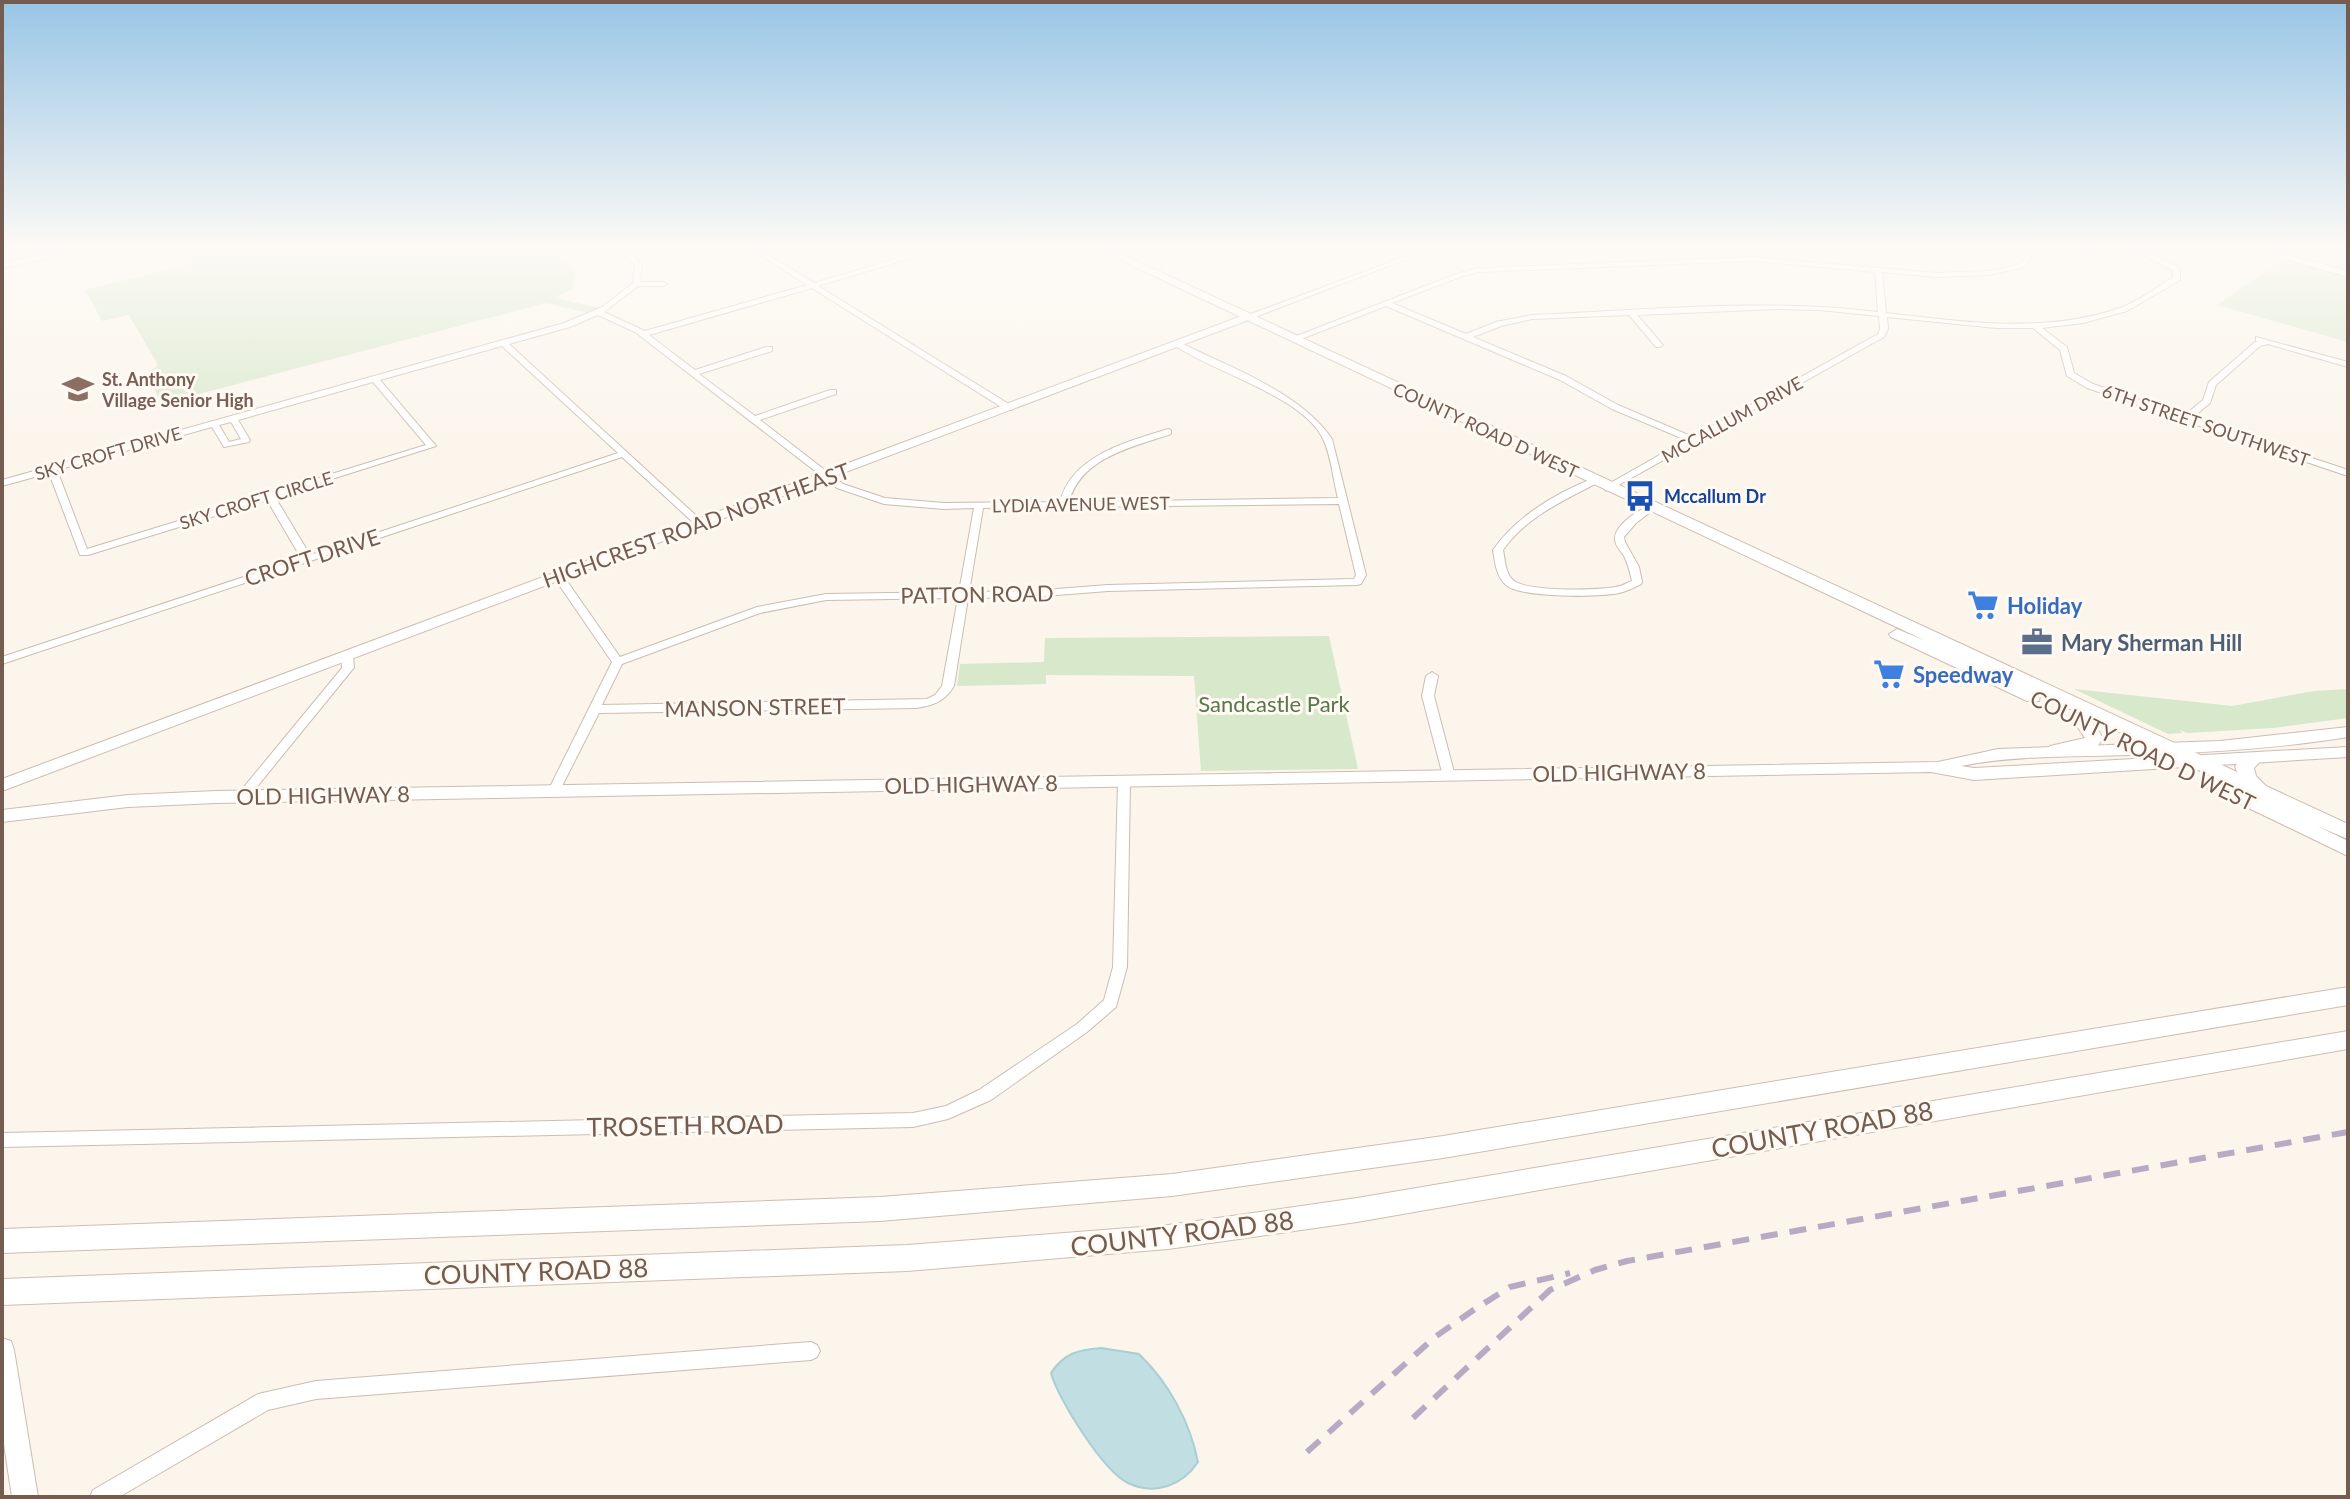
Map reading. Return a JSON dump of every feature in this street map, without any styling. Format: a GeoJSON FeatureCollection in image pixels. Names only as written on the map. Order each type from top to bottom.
{"type":"FeatureCollection","features":[{"type":"Feature","properties":{"kind":"main road","name":"COUNTY ROAD D WEST"},"geometry":{"type":"LineString","coordinates":[[1253,320],[1725,544],[1745,550],[2171,755],[2348,849]]}},
{"type":"Feature","properties":{"kind":"main road","name":"COUNTY ROAD D WEST"},"geometry":{"type":"LineString","coordinates":[[1725,544],[1735,555],[1862,618],[2143,749],[2196,761],[2348,832]]}},
{"type":"Feature","properties":{"kind":"main road"},"geometry":{"type":"LineString","coordinates":[[2056,750],[2091,743],[2094,738],[2082,720]]}},
{"type":"Feature","properties":{"kind":"main road"},"geometry":{"type":"LineString","coordinates":[[2255,757],[2244,766],[2245,774],[2259,789],[2271,795]]}},
{"type":"Feature","properties":{"kind":"main road","name":"COUNTY ROAD 88"},"geometry":{"type":"LineString","coordinates":[[2,1241],[865,1210],[1172,1185],[1443,1147],[2348,996]]}},
{"type":"Feature","properties":{"kind":"main road","name":"COUNTY ROAD 88"},"geometry":{"type":"LineString","coordinates":[[2,1292],[907,1258],[1168,1237],[1357,1210],[2348,1040]]}},
{"type":"Feature","properties":{"kind":"street","name":"SKY CROFT DRIVE"},"geometry":{"type":"LineString","coordinates":[[2,483],[579,320]]}},
{"type":"Feature","properties":{"kind":"street","name":"LYDIA AVENUE WEST"},"geometry":{"type":"LineString","coordinates":[[620,320],[644,334],[825,477],[852,491],[884,501],[922,506],[1342,501]]}},
{"type":"Feature","properties":{"kind":"street"},"geometry":{"type":"LineString","coordinates":[[644,334],[693,320]]}},
{"type":"Feature","properties":{"kind":"street"},"geometry":{"type":"LineString","coordinates":[[867,320],[1009,408]]}},
{"type":"Feature","properties":{"kind":"street","name":"HIGHCREST ROAD NORTHEAST"},"geometry":{"type":"LineString","coordinates":[[2,785],[1240,320]]}},
{"type":"Feature","properties":{"kind":"street"},"geometry":{"type":"LineString","coordinates":[[1293,339],[1342,320]]}},
{"type":"Feature","properties":{"kind":"street"},"geometry":{"type":"LineString","coordinates":[[1426,320],[1563,378],[1615,407],[1693,440]]}},
{"type":"Feature","properties":{"kind":"street"},"geometry":{"type":"LineString","coordinates":[[1466,337],[1518,320]]}},
{"type":"Feature","properties":{"kind":"street"},"geometry":{"type":"LineString","coordinates":[[1637,320],[1659,345]]}},
{"type":"Feature","properties":{"kind":"street","name":"MCCALLUM DRIVE"},"geometry":{"type":"LineString","coordinates":[[1608,488],[1876,339],[1883,332],[1883,320]]}},
{"type":"Feature","properties":{"kind":"street"},"geometry":{"type":"LineString","coordinates":[[1924,320],[2034,325],[2066,320]]}},
{"type":"Feature","properties":{"kind":"street","name":"6TH STREET SOUTHWEST"},"geometry":{"type":"LineString","coordinates":[[2034,325],[2064,349],[2069,369],[2075,378],[2090,386],[2348,473]]}},
{"type":"Feature","properties":{"kind":"street"},"geometry":{"type":"LineString","coordinates":[[2185,419],[2207,401],[2216,380],[2262,341],[2348,365]]}},
{"type":"Feature","properties":{"kind":"street"},"geometry":{"type":"LineString","coordinates":[[504,343],[699,523]]}},
{"type":"Feature","properties":{"kind":"street"},"geometry":{"type":"LineString","coordinates":[[1178,345],[1314,418],[1328,439],[1342,501]]}},
{"type":"Feature","properties":{"kind":"street"},"geometry":{"type":"LineString","coordinates":[[693,373],[769,349]]}},
{"type":"Feature","properties":{"kind":"street","name":"SKY CROFT CIRCLE"},"geometry":{"type":"LineString","coordinates":[[52,469],[84,553],[432,446],[375,379]]}},
{"type":"Feature","properties":{"kind":"street"},"geometry":{"type":"LineString","coordinates":[[753,420],[833,392]]}},
{"type":"Feature","properties":{"kind":"street"},"geometry":{"type":"LineString","coordinates":[[214,424],[227,445],[234,446],[246,440],[233,418]]}},
{"type":"Feature","properties":{"kind":"street"},"geometry":{"type":"LineString","coordinates":[[1064,504],[1069,483],[1085,468],[1168,432]]}},
{"type":"Feature","properties":{"kind":"street","name":"CROFT DRIVE"},"geometry":{"type":"LineString","coordinates":[[2,661],[623,454]]}},
{"type":"Feature","properties":{"kind":"street"},"geometry":{"type":"LineString","coordinates":[[1594,481],[1523,521],[1507,535],[1498,550],[1504,577],[1512,585],[1541,591],[1620,590],[1630,587],[1637,582],[1636,575],[1619,539],[1619,531],[1650,508]]}},
{"type":"Feature","properties":{"kind":"street"},"geometry":{"type":"LineString","coordinates":[[269,496],[307,559]]}},
{"type":"Feature","properties":{"kind":"street","name":"PATTON ROAD"},"geometry":{"type":"LineString","coordinates":[[618,662],[735,617],[780,604],[826,597],[1039,594],[1108,588],[1357,582],[1361,575],[1342,501]]}},
{"type":"Feature","properties":{"kind":"street"},"geometry":{"type":"LineString","coordinates":[[964,595],[979,506]]}},
{"type":"Feature","properties":{"kind":"street"},"geometry":{"type":"LineString","coordinates":[[554,791],[618,662],[558,576]]}},
{"type":"Feature","properties":{"kind":"street","name":"MANSON STREET"},"geometry":{"type":"LineString","coordinates":[[594,709],[916,704],[941,697],[948,686],[964,595]]}},
{"type":"Feature","properties":{"kind":"street"},"geometry":{"type":"LineString","coordinates":[[243,796],[348,668],[347,655]]}},
{"type":"Feature","properties":{"kind":"street"},"geometry":{"type":"LineString","coordinates":[[1432,676],[1428,696],[1449,776]]}},
{"type":"Feature","properties":{"kind":"street","name":"OLD HIGHWAY 8"},"geometry":{"type":"LineString","coordinates":[[2,816],[128,801],[243,796],[1940,766],[1974,774],[2171,755],[2348,732]]}},
{"type":"Feature","properties":{"kind":"street","name":"OLD HIGHWAY 8"},"geometry":{"type":"LineString","coordinates":[[1940,766],[1966,758],[2056,750],[2143,749]]}},
{"type":"Feature","properties":{"kind":"street"},"geometry":{"type":"LineString","coordinates":[[2196,761],[2348,752]]}},
{"type":"Feature","properties":{"kind":"street","name":"TROSETH ROAD"},"geometry":{"type":"LineString","coordinates":[[2,1140],[913,1120],[948,1112],[985,1095],[1082,1028],[1111,1003],[1120,967],[1124,782]]}},
{"type":"Feature","properties":{"kind":"street"},"geometry":{"type":"LineString","coordinates":[[2,1350],[25,1497]]}},
{"type":"Feature","properties":{"kind":"street"},"geometry":{"type":"LineString","coordinates":[[100,1497],[265,1401],[285,1395],[811,1351]]}},
{"type":"Feature","properties":{"kind":"green space"},"geometry":{"type":"Polygon","coordinates":[[[132,320],[481,320],[161,404],[148,373],[158,365],[132,320]]]}},
{"type":"Feature","properties":{"kind":"green space"},"geometry":{"type":"Polygon","coordinates":[[[2270,320],[2348,320],[2348,342],[2270,320]]]}},
{"type":"Feature","properties":{"kind":"green space","name":"Sandcastle Park"},"geometry":{"type":"Polygon","coordinates":[[[1329,636],[1358,769],[1201,771],[1194,676],[1046,675],[1046,684],[957,686],[960,664],[1044,662],[1045,638],[1329,636]]]}},
{"type":"Feature","properties":{"kind":"green space"},"geometry":{"type":"Polygon","coordinates":[[[2074,689],[2232,706],[2314,691],[2348,689],[2348,718],[2273,728],[2187,733],[2180,730],[2182,733],[2168,734],[2074,689]]]}},
{"type":"Feature","properties":{"kind":"water"},"geometry":{"type":"Polygon","coordinates":[[[1101,1348],[1139,1354],[1160,1377],[1190,1432],[1198,1462],[1185,1477],[1168,1486],[1138,1487],[1118,1476],[1094,1450],[1062,1399],[1051,1373],[1072,1354],[1101,1348]]]}},
{"type":"Feature","properties":{"kind":"railway"},"geometry":{"type":"LineString","coordinates":[[1413,1418],[1550,1290],[1595,1270],[1627,1261],[2348,1132]]}},
{"type":"Feature","properties":{"kind":"railway"},"geometry":{"type":"LineString","coordinates":[[1307,1452],[1435,1337],[1475,1309],[1510,1287],[1570,1273]]}},
{"type":"Feature","properties":{"kind":"place","name":"St. Anthony Village Senior High"},"geometry":{"type":"Point","coordinates":[78,389]}},
{"type":"Feature","properties":{"kind":"place","name":"Mccallum Dr"},"geometry":{"type":"Point","coordinates":[1640,496]}},
{"type":"Feature","properties":{"kind":"place","name":"Holiday"},"geometry":{"type":"Point","coordinates":[1983,605]}},
{"type":"Feature","properties":{"kind":"place","name":"Mary Sherman Hill"},"geometry":{"type":"Point","coordinates":[2037,642]}},
{"type":"Feature","properties":{"kind":"place","name":"Speedway"},"geometry":{"type":"Point","coordinates":[1889,674]}}]}
